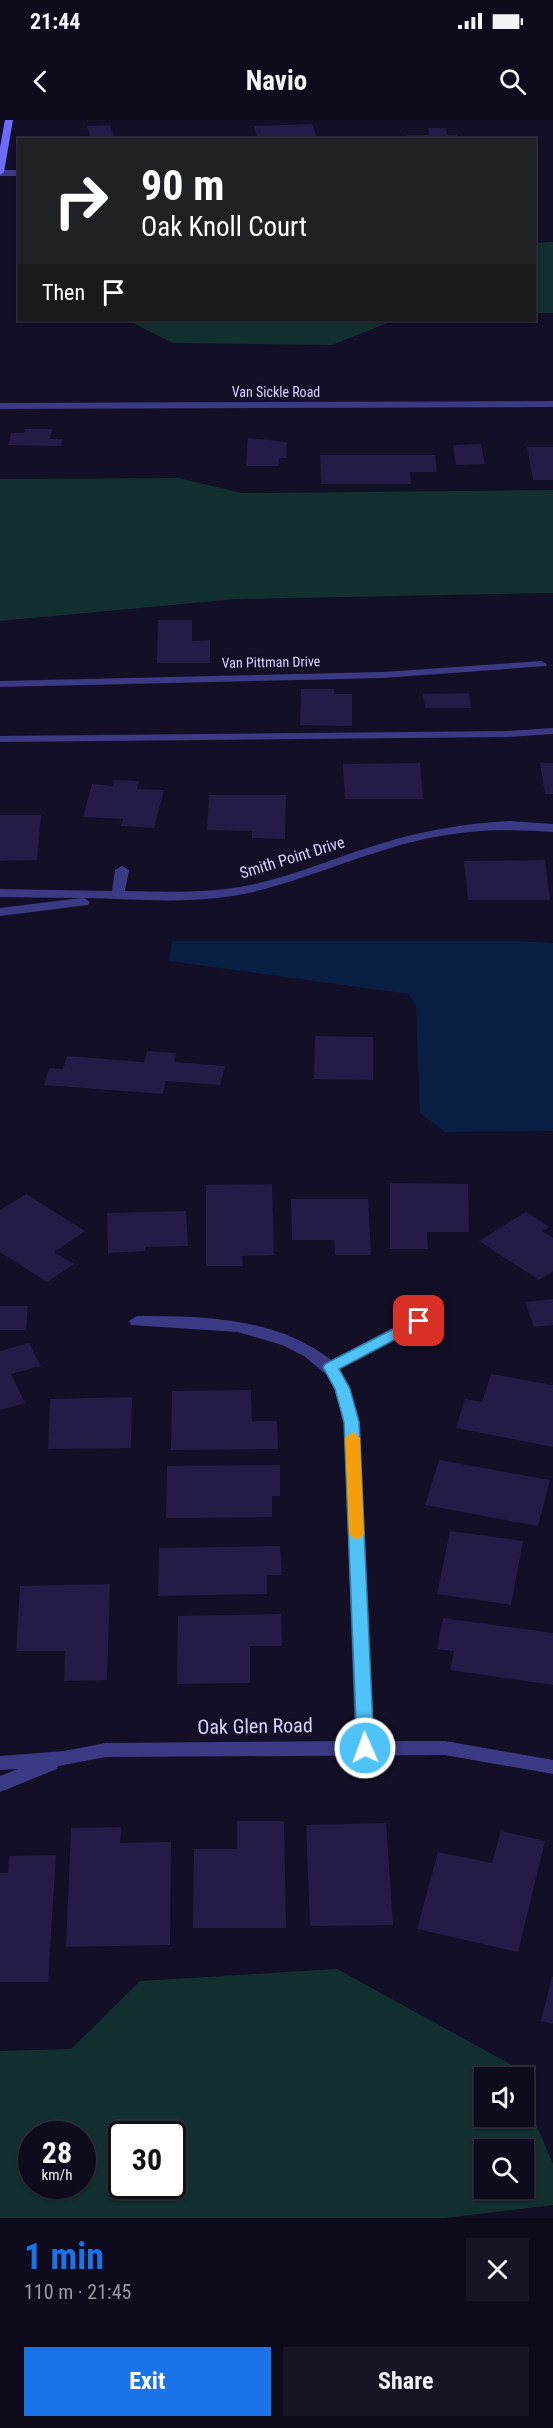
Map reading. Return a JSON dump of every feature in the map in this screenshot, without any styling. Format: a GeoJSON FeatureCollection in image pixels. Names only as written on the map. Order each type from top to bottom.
{"type":"FeatureCollection","features":[{"type":"Feature","properties":{"kind":"street"},"geometry":{"type":"LineString","coordinates":[[9,120],[0,172],[18,173]]}},
{"type":"Feature","properties":{"kind":"street","name":"Van Sickle Road"},"geometry":{"type":"LineString","coordinates":[[0,406],[553,404]]}},
{"type":"Feature","properties":{"kind":"street","name":"Smith Point Drive"},"geometry":{"type":"LineString","coordinates":[[0,893],[118,896],[218,893],[249,889],[415,836],[446,829],[510,825],[553,828]]}},
{"type":"Feature","properties":{"kind":"street"},"geometry":{"type":"LineString","coordinates":[[0,912],[118,896],[122,870]]}},
{"type":"Feature","properties":{"kind":"street"},"geometry":{"type":"LineString","coordinates":[[137,1321],[208,1321],[258,1331],[301,1348],[330,1367],[343,1389],[352,1422],[365,1748]]}},
{"type":"Feature","properties":{"kind":"street"},"geometry":{"type":"LineString","coordinates":[[330,1367],[419,1321]]}},
{"type":"Feature","properties":{"kind":"street","name":"Oak Glen Road"},"geometry":{"type":"LineString","coordinates":[[0,1763],[64,1758],[106,1750],[445,1748],[553,1767]]}},
{"type":"Feature","properties":{"kind":"street","name":"Oak Glen Road"},"geometry":{"type":"LineString","coordinates":[[0,1784],[64,1758]]}},
{"type":"Feature","properties":{"kind":"lane","name":"Van Pittman Drive"},"geometry":{"type":"LineString","coordinates":[[0,684],[383,675],[542,664]]}},
{"type":"Feature","properties":{"kind":"lane"},"geometry":{"type":"LineString","coordinates":[[0,739],[507,734],[553,731]]}},
{"type":"Feature","properties":{"kind":"green space"},"geometry":{"type":"Polygon","coordinates":[[[553,242],[553,313],[536,313],[536,243],[553,242]]]}},
{"type":"Feature","properties":{"kind":"green space"},"geometry":{"type":"Polygon","coordinates":[[[129,321],[392,321],[332,345],[173,343],[129,321]]]}},
{"type":"Feature","properties":{"kind":"green space"},"geometry":{"type":"Polygon","coordinates":[[[178,478],[242,493],[553,490],[553,593],[236,599],[0,621],[0,479],[178,478]]]}},
{"type":"Feature","properties":{"kind":"green space"},"geometry":{"type":"Polygon","coordinates":[[[337,1969],[510,2064],[511,2067],[474,2067],[474,2127],[534,2127],[534,2119],[553,2164],[553,2205],[445,2218],[0,2218],[0,2051],[71,2049],[140,1981],[337,1969]]]}},
{"type":"Feature","properties":{"kind":"water"},"geometry":{"type":"Polygon","coordinates":[[[172,941],[520,941],[553,943],[553,1131],[445,1132],[420,1113],[416,1005],[409,994],[169,961],[172,941]]]}},
{"type":"Feature","properties":{"kind":"building"},"geometry":{"type":"Polygon","coordinates":[[[312,124],[317,138],[257,138],[254,126],[312,124]]]}},
{"type":"Feature","properties":{"kind":"building"},"geometry":{"type":"Polygon","coordinates":[[[110,125],[114,138],[90,138],[87,126],[110,125]]]}},
{"type":"Feature","properties":{"kind":"building"},"geometry":{"type":"Polygon","coordinates":[[[428,128],[446,128],[447,135],[457,135],[458,138],[408,138],[407,135],[429,135],[428,128]]]}},
{"type":"Feature","properties":{"kind":"building"},"geometry":{"type":"Polygon","coordinates":[[[25,429],[52,429],[50,439],[63,439],[61,446],[8,445],[11,433],[24,433],[25,429]]]}},
{"type":"Feature","properties":{"kind":"building"},"geometry":{"type":"Polygon","coordinates":[[[248,438],[287,442],[286,458],[279,458],[279,466],[246,466],[248,438]]]}},
{"type":"Feature","properties":{"kind":"building"},"geometry":{"type":"Polygon","coordinates":[[[481,444],[485,464],[456,465],[453,445],[481,444]]]}},
{"type":"Feature","properties":{"kind":"building"},"geometry":{"type":"Polygon","coordinates":[[[527,447],[553,447],[553,480],[533,480],[527,447]]]}},
{"type":"Feature","properties":{"kind":"building"},"geometry":{"type":"Polygon","coordinates":[[[320,455],[435,455],[437,472],[410,472],[411,484],[321,484],[320,455]]]}},
{"type":"Feature","properties":{"kind":"building"},"geometry":{"type":"Polygon","coordinates":[[[158,620],[192,620],[192,641],[210,640],[210,663],[157,663],[158,620]]]}},
{"type":"Feature","properties":{"kind":"building"},"geometry":{"type":"Polygon","coordinates":[[[301,689],[334,689],[334,694],[352,694],[352,726],[300,725],[301,689]]]}},
{"type":"Feature","properties":{"kind":"building"},"geometry":{"type":"Polygon","coordinates":[[[469,693],[471,708],[425,708],[423,694],[469,693]]]}},
{"type":"Feature","properties":{"kind":"building"},"geometry":{"type":"Polygon","coordinates":[[[420,763],[423,799],[345,799],[343,764],[420,763]]]}},
{"type":"Feature","properties":{"kind":"building"},"geometry":{"type":"Polygon","coordinates":[[[540,763],[553,763],[553,794],[545,794],[540,763]]]}},
{"type":"Feature","properties":{"kind":"building"},"geometry":{"type":"Polygon","coordinates":[[[114,780],[139,781],[137,789],[164,790],[154,828],[121,826],[123,819],[83,817],[92,784],[113,786],[114,780]]]}},
{"type":"Feature","properties":{"kind":"building"},"geometry":{"type":"Polygon","coordinates":[[[209,795],[286,795],[285,839],[252,838],[252,831],[207,830],[209,795]]]}},
{"type":"Feature","properties":{"kind":"building"},"geometry":{"type":"Polygon","coordinates":[[[0,815],[41,815],[37,860],[0,861],[0,815]]]}},
{"type":"Feature","properties":{"kind":"building"},"geometry":{"type":"Polygon","coordinates":[[[545,860],[550,900],[468,900],[464,861],[545,860]]]}},
{"type":"Feature","properties":{"kind":"building"},"geometry":{"type":"Polygon","coordinates":[[[315,1036],[373,1037],[373,1080],[314,1079],[315,1036]]]}},
{"type":"Feature","properties":{"kind":"building"},"geometry":{"type":"Polygon","coordinates":[[[147,1051],[176,1053],[174,1062],[225,1066],[220,1085],[166,1081],[163,1094],[44,1085],[49,1068],[63,1069],[67,1056],[144,1062],[147,1051]]]}},
{"type":"Feature","properties":{"kind":"building"},"geometry":{"type":"Polygon","coordinates":[[[390,1183],[468,1184],[469,1232],[427,1232],[428,1249],[390,1249],[390,1183]]]}},
{"type":"Feature","properties":{"kind":"building"},"geometry":{"type":"Polygon","coordinates":[[[272,1184],[274,1255],[242,1256],[243,1266],[206,1266],[206,1185],[272,1184]]]}},
{"type":"Feature","properties":{"kind":"building"},"geometry":{"type":"Polygon","coordinates":[[[26,1194],[85,1231],[54,1252],[74,1264],[47,1282],[0,1252],[0,1210],[26,1194]]]}},
{"type":"Feature","properties":{"kind":"building"},"geometry":{"type":"Polygon","coordinates":[[[291,1199],[368,1199],[371,1255],[335,1255],[334,1240],[292,1240],[291,1199]]]}},
{"type":"Feature","properties":{"kind":"building"},"geometry":{"type":"Polygon","coordinates":[[[186,1211],[188,1246],[145,1247],[146,1251],[108,1253],[107,1213],[186,1211]]]}},
{"type":"Feature","properties":{"kind":"building"},"geometry":{"type":"Polygon","coordinates":[[[526,1212],[550,1227],[542,1231],[553,1238],[553,1271],[539,1280],[479,1241],[526,1212]]]}},
{"type":"Feature","properties":{"kind":"building"},"geometry":{"type":"Polygon","coordinates":[[[553,1299],[553,1325],[534,1327],[525,1302],[553,1299]]]}},
{"type":"Feature","properties":{"kind":"building"},"geometry":{"type":"Polygon","coordinates":[[[0,1306],[28,1306],[26,1330],[0,1330],[0,1306]]]}},
{"type":"Feature","properties":{"kind":"building"},"geometry":{"type":"Polygon","coordinates":[[[29,1343],[41,1366],[11,1374],[25,1403],[0,1410],[0,1351],[29,1343]]]}},
{"type":"Feature","properties":{"kind":"building"},"geometry":{"type":"Polygon","coordinates":[[[491,1374],[553,1385],[553,1447],[456,1428],[465,1399],[482,1402],[491,1374]]]}},
{"type":"Feature","properties":{"kind":"building"},"geometry":{"type":"Polygon","coordinates":[[[251,1390],[252,1421],[277,1421],[278,1449],[171,1450],[172,1391],[251,1390]]]}},
{"type":"Feature","properties":{"kind":"building"},"geometry":{"type":"Polygon","coordinates":[[[132,1397],[131,1448],[48,1449],[50,1399],[132,1397]]]}},
{"type":"Feature","properties":{"kind":"building"},"geometry":{"type":"Polygon","coordinates":[[[439,1460],[550,1480],[538,1526],[425,1505],[439,1460]]]}},
{"type":"Feature","properties":{"kind":"building"},"geometry":{"type":"Polygon","coordinates":[[[280,1465],[280,1496],[272,1496],[272,1517],[166,1518],[167,1466],[280,1465]]]}},
{"type":"Feature","properties":{"kind":"building"},"geometry":{"type":"Polygon","coordinates":[[[450,1531],[523,1541],[511,1605],[437,1594],[450,1531]]]}},
{"type":"Feature","properties":{"kind":"building"},"geometry":{"type":"Polygon","coordinates":[[[280,1546],[282,1575],[267,1575],[267,1594],[158,1596],[159,1548],[280,1546]]]}},
{"type":"Feature","properties":{"kind":"building"},"geometry":{"type":"Polygon","coordinates":[[[110,1584],[107,1680],[64,1681],[65,1651],[16,1651],[20,1586],[110,1584]]]}},
{"type":"Feature","properties":{"kind":"building"},"geometry":{"type":"Polygon","coordinates":[[[281,1614],[282,1646],[250,1646],[250,1683],[177,1684],[178,1616],[281,1614]]]}},
{"type":"Feature","properties":{"kind":"building"},"geometry":{"type":"Polygon","coordinates":[[[443,1618],[553,1633],[553,1685],[450,1670],[454,1651],[437,1649],[443,1618]]]}},
{"type":"Feature","properties":{"kind":"building"},"geometry":{"type":"Polygon","coordinates":[[[237,1821],[284,1821],[286,1928],[193,1928],[194,1849],[237,1849],[237,1821]]]}},
{"type":"Feature","properties":{"kind":"building"},"geometry":{"type":"Polygon","coordinates":[[[386,1823],[393,1925],[310,1926],[306,1825],[386,1823]]]}},
{"type":"Feature","properties":{"kind":"building"},"geometry":{"type":"Polygon","coordinates":[[[121,1827],[120,1843],[171,1842],[170,1945],[66,1947],[71,1828],[121,1827]]]}},
{"type":"Feature","properties":{"kind":"building"},"geometry":{"type":"Polygon","coordinates":[[[501,1831],[545,1841],[518,1952],[417,1929],[438,1852],[492,1863],[501,1831]]]}},
{"type":"Feature","properties":{"kind":"building"},"geometry":{"type":"Polygon","coordinates":[[[56,1855],[48,1982],[0,1982],[0,1873],[8,1873],[9,1856],[56,1855]]]}},
{"type":"Feature","properties":{"kind":"building"},"geometry":{"type":"Polygon","coordinates":[[[553,1977],[553,2024],[541,2021],[553,1977]]]}},
{"type":"Feature","properties":{"kind":"slow traffic"},"geometry":{"type":"LineString","coordinates":[[353,1438],[357,1535]]}},
{"type":"Feature","properties":{"kind":"route"},"geometry":{"type":"LineString","coordinates":[[365,1748],[352,1422],[343,1389],[330,1367],[419,1321]]}}]}
